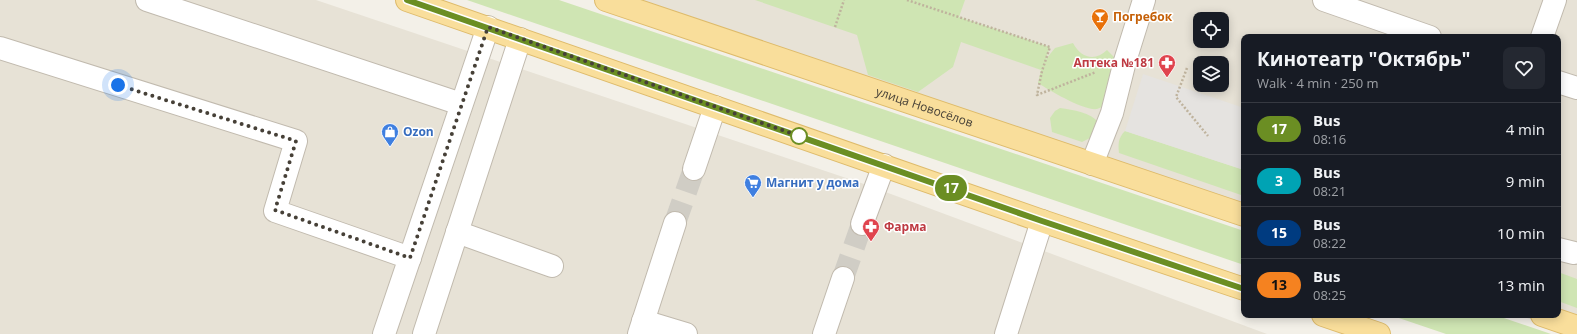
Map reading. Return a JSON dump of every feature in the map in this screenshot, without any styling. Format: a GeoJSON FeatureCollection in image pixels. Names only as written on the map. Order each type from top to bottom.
{"type":"FeatureCollection","features":[{"type":"Feature","properties":{"kind":"main road"},"geometry":{"type":"LineString","coordinates":[[407,0],[1042,221],[1241,288]]}},
{"type":"Feature","properties":{"kind":"main road","name":"улица Новосёлов"},"geometry":{"type":"LineString","coordinates":[[606,0],[1241,214]]}},
{"type":"Feature","properties":{"kind":"main road"},"geometry":{"type":"LineString","coordinates":[[1332,318],[1379,334]]}},
{"type":"Feature","properties":{"kind":"main road"},"geometry":{"type":"LineString","coordinates":[[1551,318],[1577,327]]}},
{"type":"Feature","properties":{"kind":"lane"},"geometry":{"type":"LineString","coordinates":[[148,0],[461,104]]}},
{"type":"Feature","properties":{"kind":"lane"},"geometry":{"type":"LineString","coordinates":[[1092,164],[1112,113],[1125,61],[1144,0]]}},
{"type":"Feature","properties":{"kind":"lane"},"geometry":{"type":"LineString","coordinates":[[1324,0],[1421,34]]}},
{"type":"Feature","properties":{"kind":"lane"},"geometry":{"type":"LineString","coordinates":[[1543,34],[1555,0]]}},
{"type":"Feature","properties":{"kind":"lane"},"geometry":{"type":"LineString","coordinates":[[384,334],[488,27]]}},
{"type":"Feature","properties":{"kind":"lane"},"geometry":{"type":"LineString","coordinates":[[424,334],[520,39]]}},
{"type":"Feature","properties":{"kind":"lane"},"geometry":{"type":"LineString","coordinates":[[0,48],[296,141],[275,210],[410,258]]}},
{"type":"Feature","properties":{"kind":"lane"},"geometry":{"type":"LineString","coordinates":[[1561,83],[1577,88]]}},
{"type":"Feature","properties":{"kind":"lane"},"geometry":{"type":"LineString","coordinates":[[694,169],[715,107]]}},
{"type":"Feature","properties":{"kind":"lane"},"geometry":{"type":"LineString","coordinates":[[862,224],[884,165]]}},
{"type":"Feature","properties":{"kind":"lane"},"geometry":{"type":"LineString","coordinates":[[1006,334],[1042,221]]}},
{"type":"Feature","properties":{"kind":"lane"},"geometry":{"type":"LineString","coordinates":[[675,223],[641,327],[686,334]]}},
{"type":"Feature","properties":{"kind":"lane"},"geometry":{"type":"LineString","coordinates":[[458,232],[552,266]]}},
{"type":"Feature","properties":{"kind":"lane"},"geometry":{"type":"LineString","coordinates":[[824,334],[843,278]]}},
{"type":"Feature","properties":{"kind":"path"},"geometry":{"type":"LineString","coordinates":[[835,27],[844,0]]}},
{"type":"Feature","properties":{"kind":"path"},"geometry":{"type":"LineString","coordinates":[[907,0],[1050,47],[1036,95],[1125,61]]}},
{"type":"Feature","properties":{"kind":"path"},"geometry":{"type":"LineString","coordinates":[[1188,68],[1176,97],[1208,136]]}},
{"type":"Feature","properties":{"kind":"shaded area"},"geometry":{"type":"Polygon","coordinates":[[[0,0],[316,0],[864,184],[1267,334],[0,334],[0,0]]]}},
{"type":"Feature","properties":{"kind":"shaded area"},"geometry":{"type":"Polygon","coordinates":[[[621,0],[1577,0],[1577,334],[1527,318],[1561,318],[1561,34],[1241,34],[1241,220],[621,0]]]}},
{"type":"Feature","properties":{"kind":"shaded area"},"geometry":{"type":"Polygon","coordinates":[[[1143,74],[1241,107],[1241,169],[1125,131],[1143,74]]]}},
{"type":"Feature","properties":{"kind":"green space"},"geometry":{"type":"Polygon","coordinates":[[[467,0],[559,0],[1241,230],[1241,264],[467,0]]]}},
{"type":"Feature","properties":{"kind":"green space"},"geometry":{"type":"Polygon","coordinates":[[[755,0],[965,0],[959,17],[1050,47],[1046,59],[1055,48],[1073,43],[1080,52],[1088,57],[1098,56],[1107,50],[1118,61],[1108,103],[1097,109],[1084,107],[1058,95],[1038,83],[1041,70],[961,42],[953,67],[918,92],[868,75],[857,35],[755,0]]]}},
{"type":"Feature","properties":{"kind":"green space"},"geometry":{"type":"Polygon","coordinates":[[[1060,108],[1081,112],[1095,119],[1099,123],[1092,137],[1082,142],[1052,132],[1050,118],[1055,111],[1060,108]]]}},
{"type":"Feature","properties":{"kind":"green space"},"geometry":{"type":"Polygon","coordinates":[[[1125,131],[1241,169],[1241,195],[1119,153],[1119,141],[1125,131]]]}},
{"type":"Feature","properties":{"kind":"green space"},"geometry":{"type":"Polygon","coordinates":[[[1561,273],[1577,279],[1577,308],[1561,302],[1561,273]]]}},
{"type":"Feature","properties":{"kind":"green space"},"geometry":{"type":"Polygon","coordinates":[[[1399,318],[1504,318],[1551,334],[1446,334],[1399,318]]]}},
{"type":"Feature","properties":{"kind":"tunnel"},"geometry":{"type":"LineString","coordinates":[[675,223],[694,169]]}},
{"type":"Feature","properties":{"kind":"tunnel"},"geometry":{"type":"LineString","coordinates":[[843,278],[862,224]]}},
{"type":"Feature","properties":{"kind":"bus line","name":"17"},"geometry":{"type":"LineString","coordinates":[[407,0],[1042,221],[1241,288]]}},
{"type":"Feature","properties":{"kind":"place","name":"Погребок"},"geometry":{"type":"Point","coordinates":[1100,32]}},
{"type":"Feature","properties":{"kind":"place","name":"Аптека №181"},"geometry":{"type":"Point","coordinates":[1167,78]}},
{"type":"Feature","properties":{"kind":"place","name":"Ozon"},"geometry":{"type":"Point","coordinates":[390,147]}},
{"type":"Feature","properties":{"kind":"place","name":"Магнит у дома"},"geometry":{"type":"Point","coordinates":[753,198]}},
{"type":"Feature","properties":{"kind":"place","name":"Фарма"},"geometry":{"type":"Point","coordinates":[871,242]}},
{"type":"Feature","properties":{"kind":"route"},"geometry":{"type":"LineString","coordinates":[[118,85],[296,141],[275,210],[410,258],[488,27],[802,137],[799,136]]}}]}
